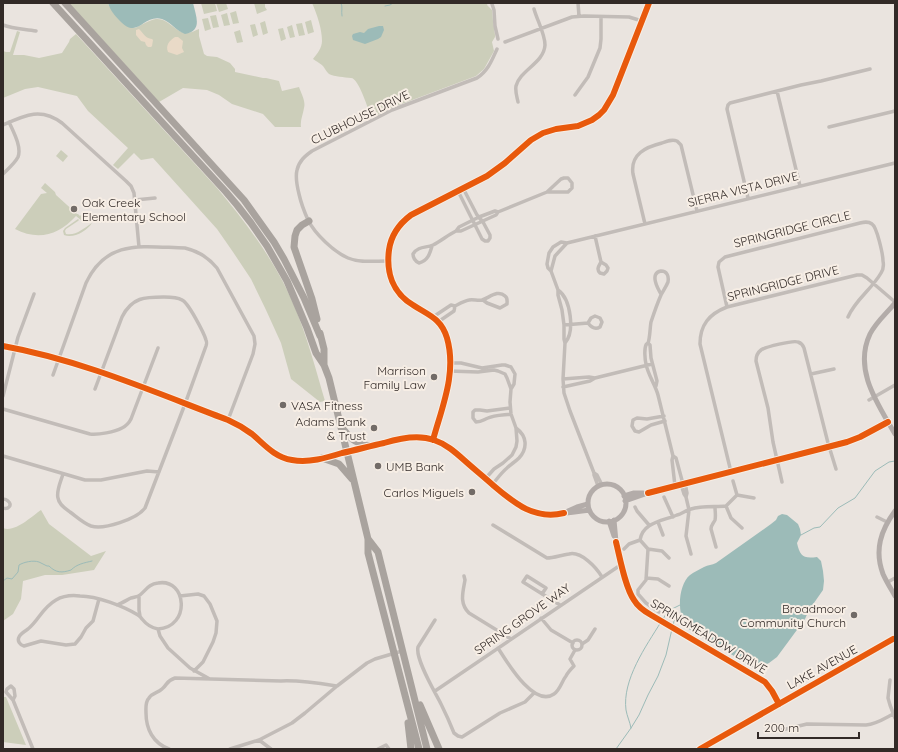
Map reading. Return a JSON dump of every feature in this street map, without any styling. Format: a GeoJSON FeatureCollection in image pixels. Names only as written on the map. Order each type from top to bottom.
{"type":"FeatureCollection","features":[{"type":"Feature","properties":{"kind":"highway"},"geometry":{"type":"LineString","coordinates":[[53,3],[237,205],[267,246],[287,282],[316,353],[324,365],[328,378],[368,539],[368,553],[419,749]]}},
{"type":"Feature","properties":{"kind":"highway"},"geometry":{"type":"LineString","coordinates":[[65,3],[244,200],[274,242],[284,259],[304,298],[320,336]]}},
{"type":"Feature","properties":{"kind":"highway"},"geometry":{"type":"LineString","coordinates":[[309,221],[297,230],[294,247],[312,299],[324,350],[324,365]]}},
{"type":"Feature","properties":{"kind":"highway"},"geometry":{"type":"LineString","coordinates":[[340,424],[352,439],[360,444],[369,446]]}},
{"type":"Feature","properties":{"kind":"highway"},"geometry":{"type":"LineString","coordinates":[[322,458],[339,464],[354,481]]}},
{"type":"Feature","properties":{"kind":"highway"},"geometry":{"type":"LineString","coordinates":[[368,539],[378,552],[427,749]]}},
{"type":"Feature","properties":{"kind":"highway"},"geometry":{"type":"LineString","coordinates":[[404,654],[421,706],[439,749]]}},
{"type":"Feature","properties":{"kind":"highway"},"geometry":{"type":"LineString","coordinates":[[402,685],[411,749]]}},
{"type":"Feature","properties":{"kind":"street"},"geometry":{"type":"LineString","coordinates":[[578,3],[579,16]]}},
{"type":"Feature","properties":{"kind":"street"},"geometry":{"type":"LineString","coordinates":[[433,440],[445,400],[448,382],[450,362],[448,344],[438,322],[429,314],[405,300],[392,281],[389,274],[387,261],[392,238],[401,224],[411,215],[487,176],[498,169],[536,136],[550,130],[585,124],[604,110],[613,95],[649,3]]}},
{"type":"Feature","properties":{"kind":"street"},"geometry":{"type":"LineString","coordinates":[[492,4],[498,39]]}},
{"type":"Feature","properties":{"kind":"street"},"geometry":{"type":"LineString","coordinates":[[518,102],[516,94],[517,84],[541,56],[544,50],[544,40],[534,9]]}},
{"type":"Feature","properties":{"kind":"street"},"geometry":{"type":"LineString","coordinates":[[505,42],[572,17],[629,17],[642,21]]}},
{"type":"Feature","properties":{"kind":"street"},"geometry":{"type":"LineString","coordinates":[[575,95],[588,77],[600,48],[601,17]]}},
{"type":"Feature","properties":{"kind":"street"},"geometry":{"type":"LineString","coordinates":[[3,25],[36,31]]}},
{"type":"Feature","properties":{"kind":"street","name":"CLUBHOUSE DRIVE"},"geometry":{"type":"LineString","coordinates":[[387,261],[355,260],[343,255],[326,241],[313,227],[302,207],[296,183],[297,170],[302,159],[312,151],[392,110],[476,78],[485,71],[497,48]]}},
{"type":"Feature","properties":{"kind":"street"},"geometry":{"type":"LineString","coordinates":[[748,198],[727,107],[728,105],[730,103],[777,91],[870,69]]}},
{"type":"Feature","properties":{"kind":"street"},"geometry":{"type":"LineString","coordinates":[[777,91],[800,186]]}},
{"type":"Feature","properties":{"kind":"street"},"geometry":{"type":"LineString","coordinates":[[829,127],[895,111]]}},
{"type":"Feature","properties":{"kind":"street"},"geometry":{"type":"LineString","coordinates":[[3,125],[27,115],[48,115],[57,119],[133,189],[139,247]]}},
{"type":"Feature","properties":{"kind":"street"},"geometry":{"type":"LineString","coordinates":[[3,174],[18,157],[19,150],[9,122]]}},
{"type":"Feature","properties":{"kind":"street"},"geometry":{"type":"LineString","coordinates":[[645,224],[632,167],[637,156],[647,147],[670,140],[677,141],[681,145],[697,211]]}},
{"type":"Feature","properties":{"kind":"street","name":"SIERRA VISTA DRIVE"},"geometry":{"type":"LineString","coordinates":[[595,236],[895,163]]}},
{"type":"Feature","properties":{"kind":"street"},"geometry":{"type":"LineString","coordinates":[[432,246],[427,246],[416,250],[413,254],[415,261],[420,263],[426,260],[432,246],[438,241],[456,231],[459,227],[479,217],[495,211],[498,212],[547,192],[564,178],[568,178],[572,183],[572,188],[568,192],[547,192]]}},
{"type":"Feature","properties":{"kind":"street"},"geometry":{"type":"LineString","coordinates":[[460,189],[483,222],[490,235],[488,241],[483,240],[460,189]]}},
{"type":"Feature","properties":{"kind":"street"},"geometry":{"type":"LineString","coordinates":[[135,200],[156,198]]}},
{"type":"Feature","properties":{"kind":"street"},"geometry":{"type":"LineString","coordinates":[[456,231],[461,231],[483,222],[496,215],[498,212]]}},
{"type":"Feature","properties":{"kind":"street"},"geometry":{"type":"LineString","coordinates":[[848,317],[850,311],[882,272],[883,262],[876,230],[871,223],[874,218]]}},
{"type":"Feature","properties":{"kind":"street","name":"SPRINGRIDGE CIRCLE"},"geometry":{"type":"LineString","coordinates":[[719,262],[728,256],[860,223],[871,223]]}},
{"type":"Feature","properties":{"kind":"street"},"geometry":{"type":"LineString","coordinates":[[600,485],[570,411],[563,387],[565,343],[564,325],[558,290],[547,264],[549,253],[553,247],[559,243],[566,243],[595,236],[602,262]]}},
{"type":"Feature","properties":{"kind":"street"},"geometry":{"type":"LineString","coordinates":[[551,271],[555,256],[566,243]]}},
{"type":"Feature","properties":{"kind":"street"},"geometry":{"type":"LineString","coordinates":[[53,376],[86,283],[92,272],[102,261],[113,253],[128,248],[185,248],[208,258],[219,272],[253,332],[255,339],[255,348],[228,420]]}},
{"type":"Feature","properties":{"kind":"street"},"geometry":{"type":"LineString","coordinates":[[715,259],[719,262],[718,271],[727,307]]}},
{"type":"Feature","properties":{"kind":"street"},"geometry":{"type":"LineString","coordinates":[[656,386],[653,383],[646,366],[646,345],[648,342],[651,322],[661,294],[667,284],[668,277],[665,272],[656,274],[654,279],[661,294]]}},
{"type":"Feature","properties":{"kind":"street","name":"SPRINGRIDGE DRIVE"},"geometry":{"type":"LineString","coordinates":[[731,472],[700,344],[700,336],[705,323],[715,312],[727,307],[857,275],[864,276],[874,283],[895,302]]}},
{"type":"Feature","properties":{"kind":"street"},"geometry":{"type":"LineString","coordinates":[[558,290],[562,293],[570,314],[568,340],[565,343]]}},
{"type":"Feature","properties":{"kind":"street"},"geometry":{"type":"LineString","coordinates":[[434,318],[451,305],[455,306],[468,300],[483,300],[497,293],[501,293],[507,298],[507,304],[500,308],[483,300]]}},
{"type":"Feature","properties":{"kind":"street"},"geometry":{"type":"LineString","coordinates":[[3,396],[19,332],[34,294]]}},
{"type":"Feature","properties":{"kind":"street"},"geometry":{"type":"LineString","coordinates":[[63,474],[57,494],[58,500],[60,504],[86,524],[95,527],[109,526],[137,516],[143,512],[206,350],[207,342],[205,336],[189,307],[183,300],[147,297],[136,301],[129,306],[122,317],[95,389]]}},
{"type":"Feature","properties":{"kind":"street"},"geometry":{"type":"LineString","coordinates":[[895,302],[868,339],[864,357],[865,371],[869,384],[895,434]]}},
{"type":"Feature","properties":{"kind":"street"},"geometry":{"type":"LineString","coordinates":[[438,322],[454,311],[455,306]]}},
{"type":"Feature","properties":{"kind":"street"},"geometry":{"type":"LineString","coordinates":[[564,325],[588,323]]}},
{"type":"Feature","properties":{"kind":"street"},"geometry":{"type":"LineString","coordinates":[[800,343],[803,339]]}},
{"type":"Feature","properties":{"kind":"street"},"geometry":{"type":"LineString","coordinates":[[648,342],[650,345],[652,364],[657,381],[656,386],[673,456],[672,460],[675,486]]}},
{"type":"Feature","properties":{"kind":"street"},"geometry":{"type":"LineString","coordinates":[[782,482],[776,460],[769,412],[756,361],[761,350],[778,345],[792,342],[800,343],[804,348],[836,469]]}},
{"type":"Feature","properties":{"kind":"street"},"geometry":{"type":"LineString","coordinates":[[3,346],[58,359],[102,373],[228,420],[244,428],[265,447],[280,456],[292,460],[305,461],[322,458],[408,437],[423,438],[433,440],[448,447],[515,503],[527,510],[546,514],[589,510]]}},
{"type":"Feature","properties":{"kind":"street"},"geometry":{"type":"LineString","coordinates":[[3,409],[90,434],[121,429],[129,422],[144,388],[158,348]]}},
{"type":"Feature","properties":{"kind":"street"},"geometry":{"type":"LineString","coordinates":[[753,351],[758,354]]}},
{"type":"Feature","properties":{"kind":"street"},"geometry":{"type":"LineString","coordinates":[[450,362],[498,371],[504,374],[507,378],[511,389],[510,408],[516,428],[516,447],[512,455],[494,469],[485,479]]}},
{"type":"Feature","properties":{"kind":"street"},"geometry":{"type":"LineString","coordinates":[[449,371],[478,372],[502,364],[513,370],[515,377],[514,384],[511,389]]}},
{"type":"Feature","properties":{"kind":"street"},"geometry":{"type":"LineString","coordinates":[[563,387],[652,364]]}},
{"type":"Feature","properties":{"kind":"street"},"geometry":{"type":"LineString","coordinates":[[811,374],[834,369]]}},
{"type":"Feature","properties":{"kind":"street"},"geometry":{"type":"LineString","coordinates":[[563,379],[595,378]]}},
{"type":"Feature","properties":{"kind":"street"},"geometry":{"type":"LineString","coordinates":[[869,400],[895,385]]}},
{"type":"Feature","properties":{"kind":"street"},"geometry":{"type":"LineString","coordinates":[[510,408],[487,411],[475,410],[473,412],[473,418],[476,422],[478,422],[485,420],[488,417],[511,414]]}},
{"type":"Feature","properties":{"kind":"street"},"geometry":{"type":"LineString","coordinates":[[664,416],[648,419],[638,418],[633,420],[632,426],[635,431],[639,432],[647,426],[665,421]]}},
{"type":"Feature","properties":{"kind":"street"},"geometry":{"type":"LineString","coordinates":[[625,498],[852,441],[888,422]]}},
{"type":"Feature","properties":{"kind":"street"},"geometry":{"type":"LineString","coordinates":[[492,484],[503,471],[520,456],[525,446],[525,439],[523,435],[516,428]]}},
{"type":"Feature","properties":{"kind":"street"},"geometry":{"type":"LineString","coordinates":[[3,456],[80,479],[96,481],[147,471],[159,472]]}},
{"type":"Feature","properties":{"kind":"street"},"geometry":{"type":"LineString","coordinates":[[673,456],[676,458],[689,510],[686,536],[691,554]]}},
{"type":"Feature","properties":{"kind":"street"},"geometry":{"type":"LineString","coordinates":[[507,459],[511,464]]}},
{"type":"Feature","properties":{"kind":"street"},"geometry":{"type":"LineString","coordinates":[[733,481],[737,496]]}},
{"type":"Feature","properties":{"kind":"street"},"geometry":{"type":"LineString","coordinates":[[608,484],[615,486],[620,490],[625,498],[625,508],[622,514],[611,521],[605,522],[598,519],[593,516],[589,510],[588,504],[590,493],[600,485],[608,484]]}},
{"type":"Feature","properties":{"kind":"street"},"geometry":{"type":"LineString","coordinates":[[640,540],[645,528],[649,525],[692,508],[726,506],[737,496],[754,498]]}},
{"type":"Feature","properties":{"kind":"street"},"geometry":{"type":"LineString","coordinates":[[664,497],[672,517]]}},
{"type":"Feature","properties":{"kind":"street"},"geometry":{"type":"LineString","coordinates":[[3,499],[10,503],[8,508],[3,508]]}},
{"type":"Feature","properties":{"kind":"street"},"geometry":{"type":"LineString","coordinates":[[564,513],[588,504]]}},
{"type":"Feature","properties":{"kind":"street"},"geometry":{"type":"LineString","coordinates":[[726,506],[731,518],[742,528]]}},
{"type":"Feature","properties":{"kind":"street"},"geometry":{"type":"LineString","coordinates":[[635,507],[649,525]]}},
{"type":"Feature","properties":{"kind":"street"},"geometry":{"type":"LineString","coordinates":[[715,507],[716,517],[711,529],[716,547]]}},
{"type":"Feature","properties":{"kind":"street"},"geometry":{"type":"LineString","coordinates":[[895,511],[887,522],[881,535],[879,550],[881,567],[895,596]]}},
{"type":"Feature","properties":{"kind":"street"},"geometry":{"type":"LineString","coordinates":[[878,517],[887,522]]}},
{"type":"Feature","properties":{"kind":"street","name":"SPRINGMEADOW DRIVE"},"geometry":{"type":"LineString","coordinates":[[611,521],[627,586],[631,596],[640,608],[764,682],[772,691],[779,704]]}},
{"type":"Feature","properties":{"kind":"street"},"geometry":{"type":"LineString","coordinates":[[658,522],[663,535]]}},
{"type":"Feature","properties":{"kind":"street"},"geometry":{"type":"LineString","coordinates":[[493,525],[546,558],[552,558],[570,553],[578,555],[594,565],[602,577]]}},
{"type":"Feature","properties":{"kind":"street"},"geometry":{"type":"LineString","coordinates":[[624,549],[629,544],[640,540]]}},
{"type":"Feature","properties":{"kind":"street"},"geometry":{"type":"LineString","coordinates":[[640,540],[648,549],[662,551],[669,558]]}},
{"type":"Feature","properties":{"kind":"street"},"geometry":{"type":"LineString","coordinates":[[648,549],[646,578],[645,582],[638,590],[638,594],[646,603],[659,612]]}},
{"type":"Feature","properties":{"kind":"street","name":"SPRING GROVE WAY"},"geometry":{"type":"LineString","coordinates":[[435,691],[622,564]]}},
{"type":"Feature","properties":{"kind":"street"},"geometry":{"type":"LineString","coordinates":[[464,576],[463,606],[469,613],[511,639]]}},
{"type":"Feature","properties":{"kind":"street"},"geometry":{"type":"LineString","coordinates":[[542,594],[546,588],[527,576],[523,582],[542,594],[560,605]]}},
{"type":"Feature","properties":{"kind":"street"},"geometry":{"type":"LineString","coordinates":[[646,578],[658,580],[669,586]]}},
{"type":"Feature","properties":{"kind":"street"},"geometry":{"type":"LineString","coordinates":[[888,582],[895,578]]}},
{"type":"Feature","properties":{"kind":"street"},"geometry":{"type":"LineString","coordinates":[[99,599],[93,621],[75,644],[66,645],[41,641],[24,646],[19,642],[19,636],[30,627],[45,608],[54,601],[64,597],[89,596],[99,599],[118,605],[140,616],[150,626],[158,629],[171,626],[178,619],[181,610],[180,596],[174,587],[161,582],[150,586],[140,596],[118,605]]}},
{"type":"Feature","properties":{"kind":"street"},"geometry":{"type":"LineString","coordinates":[[180,596],[198,594],[204,596],[210,604],[217,621],[216,633],[213,642],[203,662],[194,671]]}},
{"type":"Feature","properties":{"kind":"street"},"geometry":{"type":"LineString","coordinates":[[140,596],[140,616]]}},
{"type":"Feature","properties":{"kind":"street"},"geometry":{"type":"LineString","coordinates":[[498,648],[518,676],[534,693],[547,697],[556,692],[574,666],[570,659],[575,650],[573,643],[551,630],[541,618]]}},
{"type":"Feature","properties":{"kind":"street"},"geometry":{"type":"LineString","coordinates":[[435,620],[417,648],[421,663],[454,733],[460,737],[465,736],[500,713],[525,702],[534,693]]}},
{"type":"Feature","properties":{"kind":"street"},"geometry":{"type":"LineString","coordinates":[[158,629],[160,636],[168,648],[194,671],[209,678]]}},
{"type":"Feature","properties":{"kind":"street"},"geometry":{"type":"LineString","coordinates":[[575,650],[581,649],[582,644],[588,640],[595,629]]}},
{"type":"Feature","properties":{"kind":"street","name":"LAKE AVENUE"},"geometry":{"type":"LineString","coordinates":[[700,749],[894,638]]}},
{"type":"Feature","properties":{"kind":"street"},"geometry":{"type":"LineString","coordinates":[[573,643],[575,640],[578,640],[581,641],[582,644]]}},
{"type":"Feature","properties":{"kind":"street"},"geometry":{"type":"LineString","coordinates":[[230,749],[259,740],[277,732],[297,720],[367,663],[394,653],[404,654]]}},
{"type":"Feature","properties":{"kind":"street"},"geometry":{"type":"LineString","coordinates":[[169,749],[161,745],[151,736],[146,723],[146,702],[150,696],[162,689],[170,680],[176,678],[209,678],[281,681],[294,680],[337,686]]}},
{"type":"Feature","properties":{"kind":"street"},"geometry":{"type":"LineString","coordinates":[[782,730],[807,724],[866,725],[894,715],[888,698],[890,680]]}},
{"type":"Feature","properties":{"kind":"street"},"geometry":{"type":"LineString","coordinates":[[13,700],[15,696],[14,689],[11,686],[5,687],[7,694],[13,700],[33,749]]}},
{"type":"Feature","properties":{"kind":"street"},"geometry":{"type":"LineString","coordinates":[[259,740],[271,749]]}},
{"type":"Feature","properties":{"kind":"street"},"geometry":{"type":"LineString","coordinates":[[378,749],[386,745],[389,749]]}},
{"type":"Feature","properties":{"kind":"green space"},"geometry":{"type":"Polygon","coordinates":[[[69,3],[108,3],[109,6],[135,28],[148,21],[161,19],[179,31],[189,33],[199,29],[199,36],[204,54],[207,56],[217,57],[230,63],[235,69],[235,72],[279,81],[282,91],[299,87],[304,103],[301,127],[275,127],[263,114],[232,104],[219,95],[207,90],[183,88],[159,102],[69,3]]]}},
{"type":"Feature","properties":{"kind":"green space"},"geometry":{"type":"Polygon","coordinates":[[[201,3],[215,3],[217,11],[204,14],[201,3]]]}},
{"type":"Feature","properties":{"kind":"green space"},"geometry":{"type":"Polygon","coordinates":[[[216,3],[226,3],[228,9],[219,12],[216,3]]]}},
{"type":"Feature","properties":{"kind":"green space"},"geometry":{"type":"Polygon","coordinates":[[[254,3],[265,3],[267,10],[257,14],[254,3]]]}},
{"type":"Feature","properties":{"kind":"green space"},"geometry":{"type":"Polygon","coordinates":[[[312,3],[488,3],[487,5],[492,10],[495,35],[492,42],[494,51],[484,69],[476,76],[391,108],[372,118],[360,89],[354,79],[329,74],[323,66],[313,59],[318,53],[322,41],[319,22],[312,3]]]}},
{"type":"Feature","properties":{"kind":"green space"},"geometry":{"type":"Polygon","coordinates":[[[236,11],[239,23],[233,24],[230,13],[236,11]]]}},
{"type":"Feature","properties":{"kind":"green space"},"geometry":{"type":"Polygon","coordinates":[[[227,13],[230,25],[224,26],[221,15],[227,13]]]}},
{"type":"Feature","properties":{"kind":"green space"},"geometry":{"type":"Polygon","coordinates":[[[216,15],[219,27],[213,28],[210,16],[216,15]]]}},
{"type":"Feature","properties":{"kind":"green space"},"geometry":{"type":"Polygon","coordinates":[[[208,18],[211,29],[205,31],[202,19],[208,18]]]}},
{"type":"Feature","properties":{"kind":"green space"},"geometry":{"type":"Polygon","coordinates":[[[311,20],[314,32],[308,34],[305,22],[311,20]]]}},
{"type":"Feature","properties":{"kind":"green space"},"geometry":{"type":"Polygon","coordinates":[[[265,21],[268,33],[263,35],[260,23],[265,21]]]}},
{"type":"Feature","properties":{"kind":"green space"},"geometry":{"type":"Polygon","coordinates":[[[302,23],[305,35],[299,36],[296,24],[302,23]]]}},
{"type":"Feature","properties":{"kind":"green space"},"geometry":{"type":"Polygon","coordinates":[[[255,24],[258,35],[253,37],[250,25],[255,24]]]}},
{"type":"Feature","properties":{"kind":"green space"},"geometry":{"type":"Polygon","coordinates":[[[292,25],[295,37],[290,38],[287,27],[292,25]]]}},
{"type":"Feature","properties":{"kind":"green space"},"geometry":{"type":"Polygon","coordinates":[[[283,28],[286,39],[281,41],[278,29],[283,28]]]}},
{"type":"Feature","properties":{"kind":"green space"},"geometry":{"type":"Polygon","coordinates":[[[240,30],[243,42],[237,43],[234,32],[240,30]]]}},
{"type":"Feature","properties":{"kind":"green space"},"geometry":{"type":"Polygon","coordinates":[[[17,31],[20,32],[13,55],[24,55],[39,58],[62,53],[70,39],[76,34],[217,188],[240,216],[261,246],[289,293],[312,355],[325,401],[320,402],[291,379],[281,343],[251,279],[217,229],[153,158],[141,160],[134,153],[118,169],[113,165],[128,148],[88,111],[77,96],[38,87],[25,89],[3,98],[3,51],[10,52],[17,31]]]}},
{"type":"Feature","properties":{"kind":"green space"},"geometry":{"type":"Polygon","coordinates":[[[61,150],[68,156],[63,162],[56,156],[61,150]]]}},
{"type":"Feature","properties":{"kind":"green space"},"geometry":{"type":"Polygon","coordinates":[[[45,183],[77,214],[80,216],[82,214],[85,217],[82,221],[76,216],[63,228],[48,234],[32,235],[15,229],[41,194],[47,193],[41,188],[45,183]]]}},
{"type":"Feature","properties":{"kind":"green space"},"geometry":{"type":"Polygon","coordinates":[[[78,219],[78,221],[66,229],[66,234],[77,233],[92,223],[80,234],[71,236],[64,235],[63,231],[65,228],[78,219]]]}},
{"type":"Feature","properties":{"kind":"green space"},"geometry":{"type":"Polygon","coordinates":[[[41,510],[49,524],[91,556],[106,551],[94,570],[62,575],[45,575],[23,581],[21,599],[13,614],[3,621],[3,528],[8,529],[18,526],[41,510]]]}},
{"type":"Feature","properties":{"kind":"green space"},"geometry":{"type":"Polygon","coordinates":[[[3,697],[6,697],[26,745],[3,742],[3,697]]]}},
{"type":"Feature","properties":{"kind":"sand"},"geometry":{"type":"Polygon","coordinates":[[[139,29],[146,37],[153,40],[151,47],[148,47],[145,42],[141,41],[136,35],[136,30],[139,29]]]}},
{"type":"Feature","properties":{"kind":"sand"},"geometry":{"type":"Polygon","coordinates":[[[175,37],[178,37],[183,41],[182,48],[184,52],[177,55],[168,52],[167,49],[168,43],[175,37]]]}},
{"type":"Feature","properties":{"kind":"water"},"geometry":{"type":"Polygon","coordinates":[[[108,3],[193,3],[197,22],[194,30],[185,34],[165,20],[155,18],[131,28],[126,26],[118,19],[108,3]]]}},
{"type":"Feature","properties":{"kind":"water"},"geometry":{"type":"Polygon","coordinates":[[[383,26],[384,30],[381,37],[378,39],[365,44],[353,40],[353,34],[360,32],[364,33],[368,29],[383,26]]]}},
{"type":"Feature","properties":{"kind":"water"},"geometry":{"type":"Polygon","coordinates":[[[782,514],[787,515],[798,524],[801,535],[797,543],[801,554],[805,557],[817,557],[821,561],[824,581],[823,590],[809,610],[805,619],[777,657],[769,663],[756,669],[687,628],[680,611],[681,591],[683,584],[690,575],[704,567],[716,563],[771,524],[778,516],[782,514]]]}},
{"type":"Feature","properties":{"kind":"waterway"},"geometry":{"type":"LineString","coordinates":[[341,3],[342,16]]}},
{"type":"Feature","properties":{"kind":"waterway"},"geometry":{"type":"LineString","coordinates":[[385,6],[393,3]]}},
{"type":"Feature","properties":{"kind":"waterway"},"geometry":{"type":"LineString","coordinates":[[801,535],[814,528],[820,527],[838,508],[855,498],[875,471],[889,462],[895,461]]}},
{"type":"Feature","properties":{"kind":"waterway"},"geometry":{"type":"LineString","coordinates":[[3,581],[7,578],[12,579],[18,572],[19,565],[26,562],[39,562],[57,571],[65,572],[78,565],[92,561]]}},
{"type":"Feature","properties":{"kind":"waterway"},"geometry":{"type":"LineString","coordinates":[[663,619],[668,611],[680,605]]}},
{"type":"Feature","properties":{"kind":"waterway"},"geometry":{"type":"LineString","coordinates":[[673,626],[674,621],[681,614]]}},
{"type":"Feature","properties":{"kind":"waterway"},"geometry":{"type":"LineString","coordinates":[[631,728],[626,710],[626,699],[631,675],[642,652],[661,622]]}},
{"type":"Feature","properties":{"kind":"waterway"},"geometry":{"type":"LineString","coordinates":[[616,749],[639,715],[658,676],[666,655],[672,629]]}},
{"type":"Feature","properties":{"kind":"cycle path"},"geometry":{"type":"LineString","coordinates":[[433,440],[447,390],[450,351],[447,338],[438,321],[400,295],[392,282],[388,258],[390,245],[394,235],[399,226],[411,215],[487,176],[505,163],[531,140],[543,133],[556,129],[578,126],[599,115],[604,110],[613,95],[649,3]]}},
{"type":"Feature","properties":{"kind":"cycle path"},"geometry":{"type":"LineString","coordinates":[[3,346],[32,352],[89,368],[228,420],[252,434],[275,453],[292,460],[317,460],[403,438],[428,438],[454,451],[502,493],[526,509],[544,514],[554,515],[564,513]]}},
{"type":"Feature","properties":{"kind":"cycle path"},"geometry":{"type":"LineString","coordinates":[[648,493],[847,442],[860,437],[888,422]]}},
{"type":"Feature","properties":{"kind":"cycle path"},"geometry":{"type":"LineString","coordinates":[[616,542],[628,588],[639,607],[765,682],[779,704]]}},
{"type":"Feature","properties":{"kind":"cycle path"},"geometry":{"type":"LineString","coordinates":[[700,749],[893,639]]}},
{"type":"Feature","properties":{"kind":"place","name":"Oak Creek Elementary School"},"geometry":{"type":"Point","coordinates":[74,209]}},
{"type":"Feature","properties":{"kind":"place","name":"Marrison Family Law"},"geometry":{"type":"Point","coordinates":[434,377]}},
{"type":"Feature","properties":{"kind":"place","name":"VASA Fitness"},"geometry":{"type":"Point","coordinates":[283,405]}},
{"type":"Feature","properties":{"kind":"place","name":"Adams Bank & Trust"},"geometry":{"type":"Point","coordinates":[374,428]}},
{"type":"Feature","properties":{"kind":"place","name":"UMB Bank"},"geometry":{"type":"Point","coordinates":[378,466]}},
{"type":"Feature","properties":{"kind":"place","name":"Carlos Miguels"},"geometry":{"type":"Point","coordinates":[472,492]}},
{"type":"Feature","properties":{"kind":"place","name":"Broadmoor Community Church"},"geometry":{"type":"Point","coordinates":[854,615]}}]}
